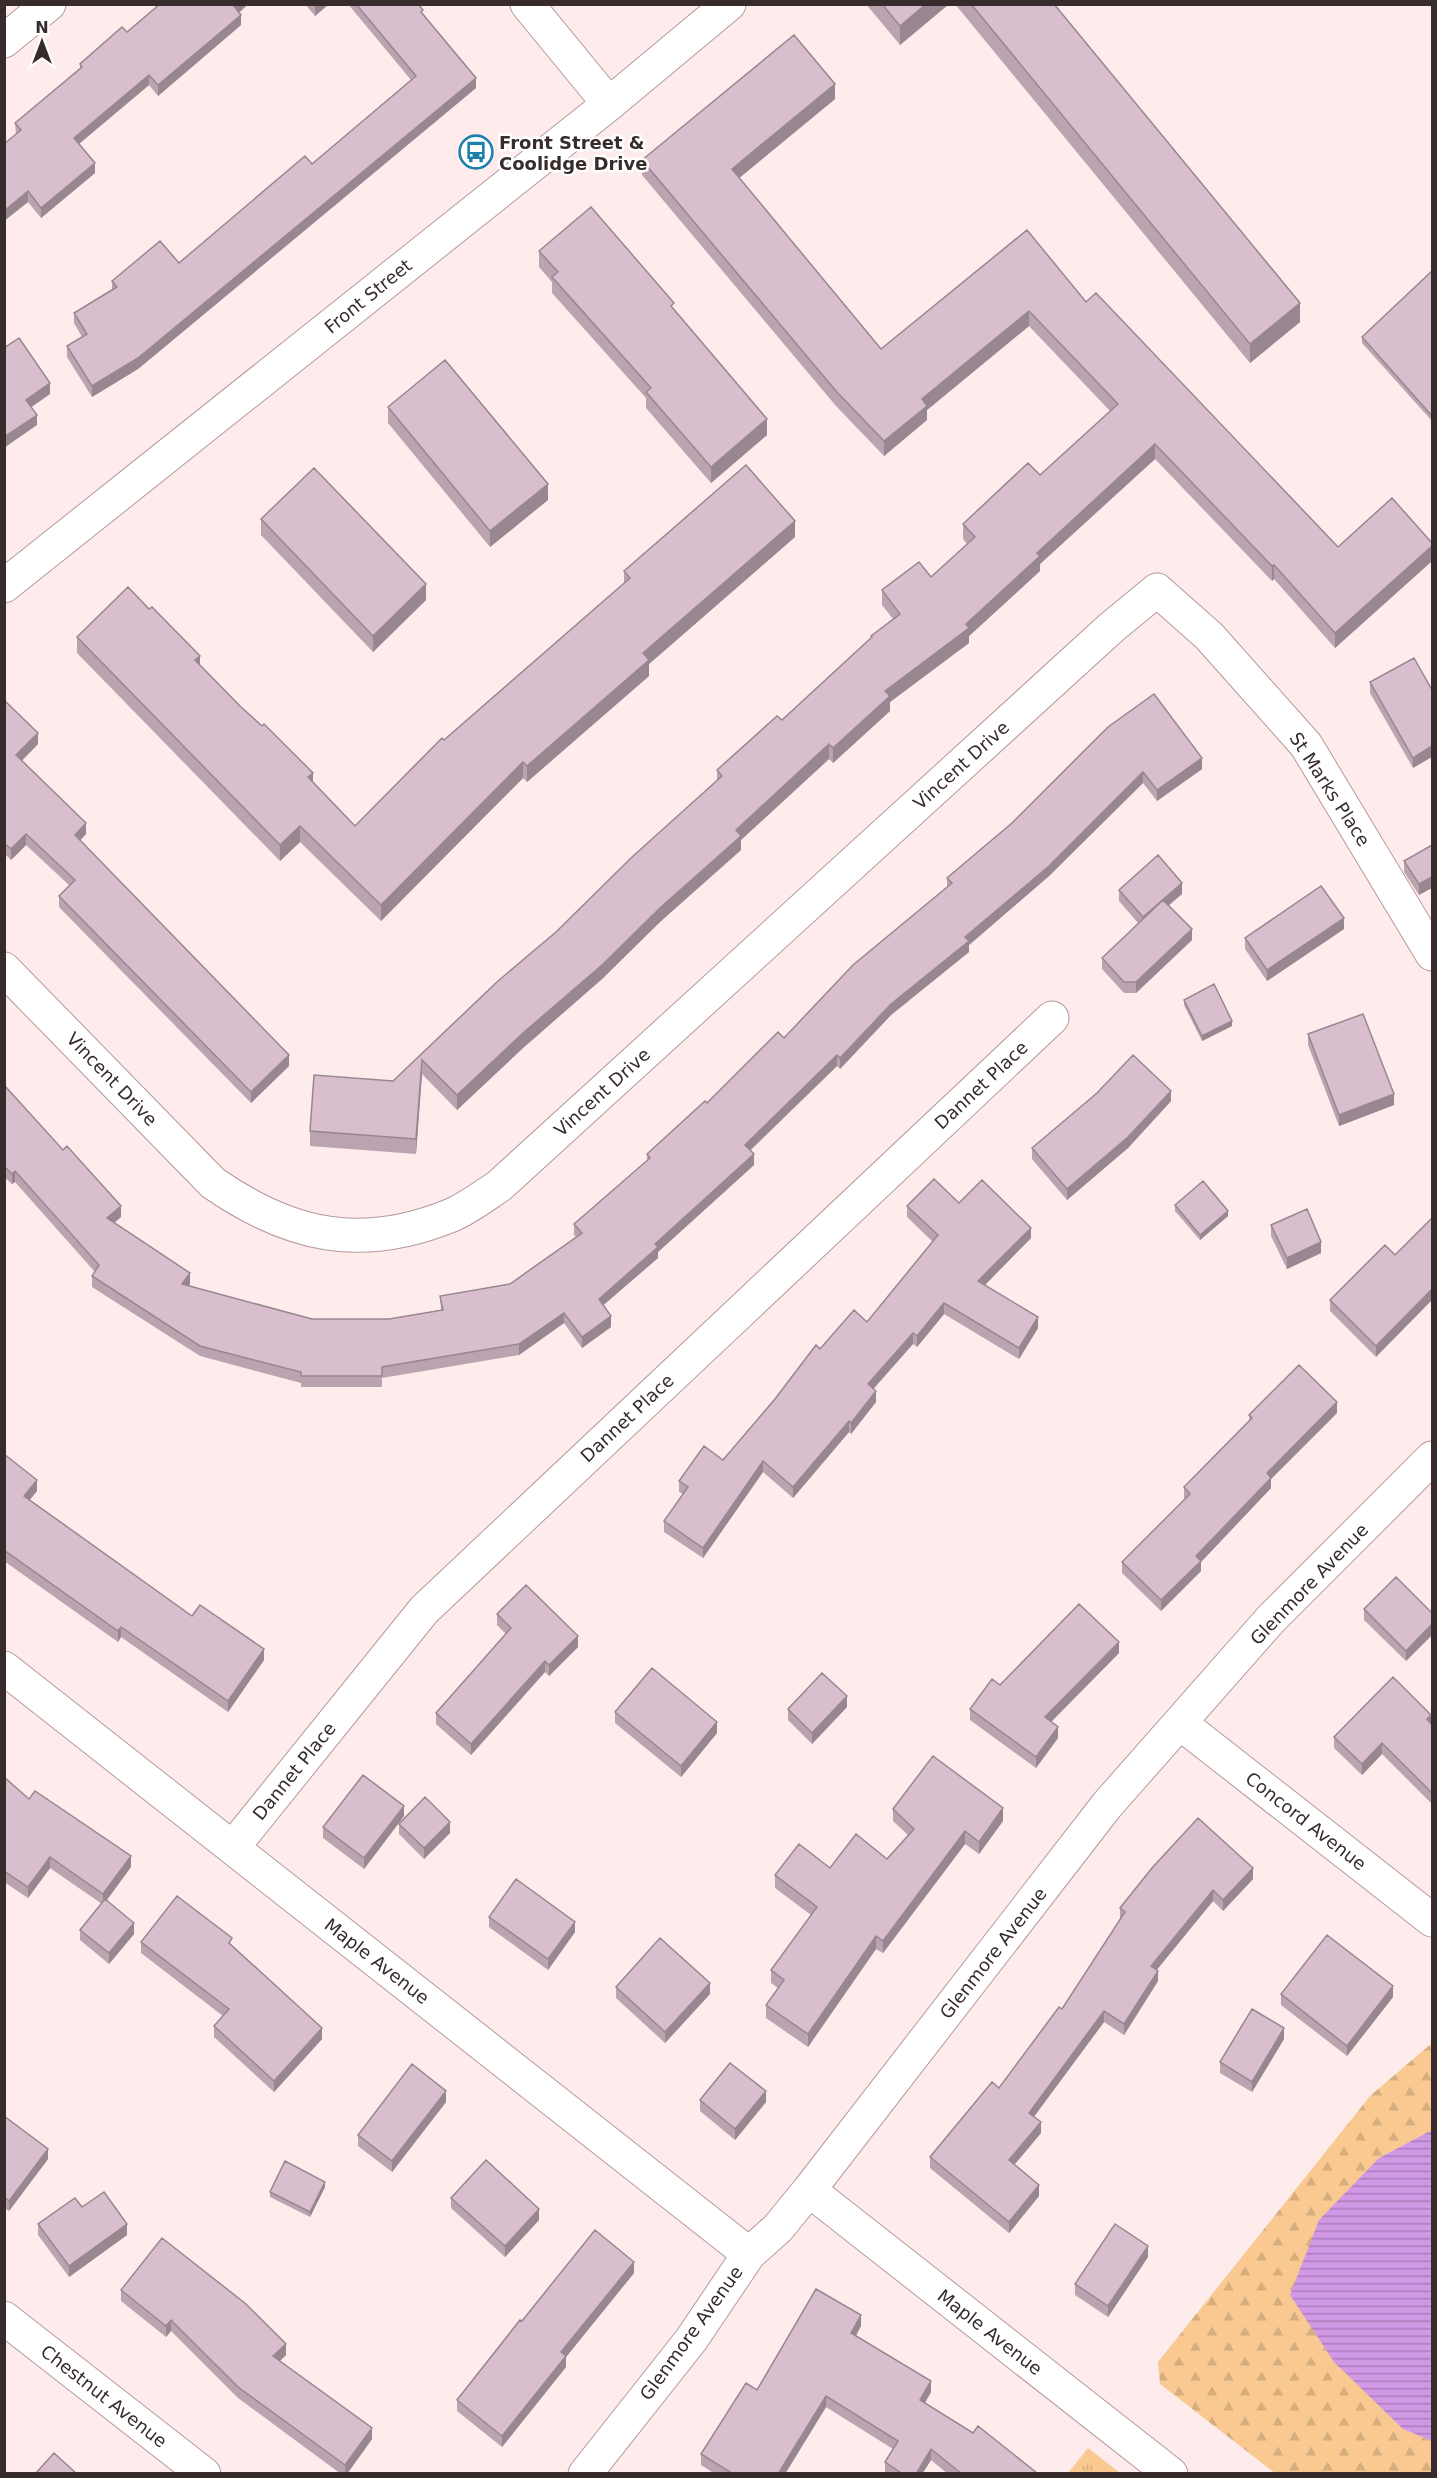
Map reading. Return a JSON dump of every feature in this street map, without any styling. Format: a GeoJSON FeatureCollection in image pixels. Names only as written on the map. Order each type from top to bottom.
{"type":"FeatureCollection","features":[{"type":"Feature","properties":{"kind":"street"},"geometry":{"type":"LineString","coordinates":[[4,41],[49,4]]}},
{"type":"Feature","properties":{"kind":"street"},"geometry":{"type":"LineString","coordinates":[[527,4],[609,104]]}},
{"type":"Feature","properties":{"kind":"street","name":"Front Street"},"geometry":{"type":"LineString","coordinates":[[4,586],[609,104],[729,4]]}},
{"type":"Feature","properties":{"kind":"street","name":"St Marks Place"},"geometry":{"type":"LineString","coordinates":[[1157,590],[1209,636],[1306,745],[1432,954]]}},
{"type":"Feature","properties":{"kind":"street","name":"Vincent Drive"},"geometry":{"type":"LineString","coordinates":[[4,969],[213,1183],[245,1206],[296,1228],[350,1237],[385,1235],[453,1215],[499,1186],[1112,627],[1157,590]]}},
{"type":"Feature","properties":{"kind":"street","name":"Dannet Place"},"geometry":{"type":"LineString","coordinates":[[233,1847],[424,1610],[1052,1018]]}},
{"type":"Feature","properties":{"kind":"street","name":"Glenmore Avenue"},"geometry":{"type":"LineString","coordinates":[[585,2474],[691,2340],[749,2254],[778,2228],[809,2190],[1107,1805],[1271,1619],[1432,1458]]}},
{"type":"Feature","properties":{"kind":"street","name":"Maple Avenue"},"geometry":{"type":"LineString","coordinates":[[4,1668],[749,2254]]}},
{"type":"Feature","properties":{"kind":"street","name":"Concord Avenue"},"geometry":{"type":"LineString","coordinates":[[1180,1723],[1432,1920]]}},
{"type":"Feature","properties":{"kind":"street","name":"Maple Avenue"},"geometry":{"type":"LineString","coordinates":[[809,2190],[1172,2474]]}},
{"type":"Feature","properties":{"kind":"street","name":"Chestnut Avenue"},"geometry":{"type":"LineString","coordinates":[[4,2318],[204,2474]]}},
{"type":"Feature","properties":{"kind":"green space"},"geometry":{"type":"Polygon","coordinates":[[[1432,2043],[1432,2130],[1379,2158],[1403,2429],[1432,2441],[1432,2473],[1275,2473],[1160,2384],[1158,2362],[1370,2096],[1432,2043]]]}},
{"type":"Feature","properties":{"kind":"green space"},"geometry":{"type":"Polygon","coordinates":[[[1088,2448],[1120,2473],[1068,2473],[1088,2448]]]}},
{"type":"Feature","properties":{"kind":"shaded area"},"geometry":{"type":"Polygon","coordinates":[[[1432,2130],[1432,2441],[1403,2429],[1334,2362],[1290,2295],[1319,2220],[1379,2158],[1432,2130]]]}},
{"type":"Feature","properties":{"kind":"building"},"geometry":{"type":"Polygon","coordinates":[[[160,4],[236,4],[234,6],[241,15],[158,85],[149,75],[74,138],[95,163],[41,208],[28,191],[4,211],[4,144],[21,130],[15,123],[82,67],[80,64],[122,27],[127,32],[160,4]]]}},
{"type":"Feature","properties":{"kind":"building"},"geometry":{"type":"Polygon","coordinates":[[[356,4],[418,4],[423,10],[421,12],[476,78],[138,358],[92,386],[67,346],[87,334],[74,313],[117,287],[112,281],[160,241],[179,263],[305,156],[312,164],[416,76],[356,4]]]}},
{"type":"Feature","properties":{"kind":"building"},"geometry":{"type":"Polygon","coordinates":[[[882,4],[926,4],[900,26],[882,4]]]}},
{"type":"Feature","properties":{"kind":"building"},"geometry":{"type":"Polygon","coordinates":[[[971,4],[1054,4],[1300,303],[1250,344],[971,4]]]}},
{"type":"Feature","properties":{"kind":"building"},"geometry":{"type":"Polygon","coordinates":[[[794,35],[835,84],[732,169],[881,349],[1027,230],[1086,302],[1096,293],[1338,547],[1392,498],[1432,543],[1432,546],[1335,633],[1274,565],[1272,566],[1155,444],[1037,553],[1040,556],[966,624],[969,628],[885,691],[890,696],[833,748],[829,744],[736,830],[741,836],[457,1095],[422,1060],[416,1139],[310,1131],[314,1075],[393,1081],[498,981],[556,932],[631,858],[722,776],[717,770],[777,716],[782,720],[871,636],[900,614],[882,590],[919,562],[931,577],[975,537],[963,524],[1028,463],[1040,475],[1118,404],[1029,311],[922,399],[927,406],[884,441],[836,391],[642,160],[794,35]]]}},
{"type":"Feature","properties":{"kind":"building"},"geometry":{"type":"Polygon","coordinates":[[[591,207],[674,303],[671,306],[767,419],[711,467],[646,392],[651,388],[552,277],[558,272],[539,251],[591,207]]]}},
{"type":"Feature","properties":{"kind":"building"},"geometry":{"type":"Polygon","coordinates":[[[1432,271],[1432,416],[1362,337],[1432,271]]]}},
{"type":"Feature","properties":{"kind":"building"},"geometry":{"type":"Polygon","coordinates":[[[19,338],[50,383],[26,400],[37,415],[4,437],[4,348],[19,338]]]}},
{"type":"Feature","properties":{"kind":"building"},"geometry":{"type":"Polygon","coordinates":[[[445,360],[548,484],[490,531],[388,407],[445,360]]]}},
{"type":"Feature","properties":{"kind":"building"},"geometry":{"type":"Polygon","coordinates":[[[746,465],[795,521],[643,653],[649,660],[527,766],[523,762],[381,905],[300,826],[280,845],[77,637],[128,587],[149,609],[152,607],[200,656],[195,660],[240,706],[262,726],[264,724],[313,773],[308,777],[355,826],[442,738],[444,740],[630,578],[624,571],[746,465]]]}},
{"type":"Feature","properties":{"kind":"building"},"geometry":{"type":"Polygon","coordinates":[[[314,468],[426,584],[373,636],[261,519],[314,468]]]}},
{"type":"Feature","properties":{"kind":"building"},"geometry":{"type":"Polygon","coordinates":[[[1414,658],[1432,690],[1432,746],[1413,758],[1370,682],[1414,658]]]}},
{"type":"Feature","properties":{"kind":"building"},"geometry":{"type":"Polygon","coordinates":[[[1154,694],[1202,758],[1157,790],[1143,772],[1049,866],[965,937],[969,941],[891,1004],[840,1058],[837,1055],[745,1145],[754,1154],[655,1244],[658,1247],[599,1299],[611,1316],[582,1337],[564,1313],[519,1344],[382,1367],[382,1376],[301,1376],[301,1372],[200,1346],[92,1276],[99,1265],[15,1171],[12,1174],[4,1166],[4,1085],[63,1150],[67,1146],[121,1206],[107,1218],[190,1273],[182,1284],[312,1319],[389,1319],[443,1310],[440,1296],[510,1284],[582,1233],[574,1224],[650,1158],[647,1154],[705,1101],[707,1103],[778,1032],[784,1038],[853,965],[952,883],[947,878],[1012,823],[1108,727],[1154,694]]]}},
{"type":"Feature","properties":{"kind":"building"},"geometry":{"type":"Polygon","coordinates":[[[4,700],[38,733],[16,755],[86,823],[75,835],[289,1055],[251,1092],[59,896],[75,880],[26,834],[11,849],[4,843],[4,700]]]}},
{"type":"Feature","properties":{"kind":"building"},"geometry":{"type":"Polygon","coordinates":[[[1432,845],[1432,877],[1419,884],[1404,861],[1432,845]]]}},
{"type":"Feature","properties":{"kind":"building"},"geometry":{"type":"Polygon","coordinates":[[[1158,855],[1182,883],[1143,917],[1119,890],[1158,855]]]}},
{"type":"Feature","properties":{"kind":"building"},"geometry":{"type":"Polygon","coordinates":[[[1321,886],[1344,918],[1267,970],[1245,938],[1321,886]]]}},
{"type":"Feature","properties":{"kind":"building"},"geometry":{"type":"Polygon","coordinates":[[[1163,900],[1192,929],[1136,982],[1124,982],[1102,958],[1163,900]]]}},
{"type":"Feature","properties":{"kind":"building"},"geometry":{"type":"Polygon","coordinates":[[[1214,984],[1232,1021],[1202,1036],[1184,1000],[1214,984]]]}},
{"type":"Feature","properties":{"kind":"building"},"geometry":{"type":"Polygon","coordinates":[[[1363,1014],[1394,1094],[1339,1115],[1308,1034],[1363,1014]]]}},
{"type":"Feature","properties":{"kind":"building"},"geometry":{"type":"Polygon","coordinates":[[[1133,1055],[1171,1091],[1128,1137],[1067,1189],[1032,1148],[1097,1093],[1133,1055]]]}},
{"type":"Feature","properties":{"kind":"building"},"geometry":{"type":"Polygon","coordinates":[[[934,1179],[959,1203],[982,1180],[1031,1228],[978,1281],[1038,1317],[1019,1348],[944,1303],[917,1336],[913,1333],[868,1384],[876,1391],[851,1423],[849,1421],[793,1487],[763,1461],[703,1548],[664,1521],[688,1487],[679,1481],[704,1446],[723,1460],[775,1399],[816,1345],[820,1349],[854,1310],[867,1322],[938,1235],[907,1206],[934,1179]]]}},
{"type":"Feature","properties":{"kind":"building"},"geometry":{"type":"Polygon","coordinates":[[[1203,1181],[1228,1211],[1200,1235],[1175,1205],[1203,1181]]]}},
{"type":"Feature","properties":{"kind":"building"},"geometry":{"type":"Polygon","coordinates":[[[1307,1209],[1321,1242],[1287,1258],[1271,1225],[1307,1209]]]}},
{"type":"Feature","properties":{"kind":"building"},"geometry":{"type":"Polygon","coordinates":[[[1432,1218],[1432,1289],[1376,1346],[1330,1300],[1385,1245],[1395,1255],[1432,1218]]]}},
{"type":"Feature","properties":{"kind":"building"},"geometry":{"type":"Polygon","coordinates":[[[1299,1365],[1337,1402],[1267,1473],[1271,1478],[1196,1556],[1201,1561],[1161,1600],[1122,1562],[1190,1494],[1184,1487],[1252,1418],[1249,1415],[1299,1365]]]}},
{"type":"Feature","properties":{"kind":"building"},"geometry":{"type":"Polygon","coordinates":[[[4,1454],[37,1480],[24,1496],[192,1616],[200,1605],[264,1649],[228,1701],[121,1627],[118,1631],[4,1550],[4,1454]]]}},
{"type":"Feature","properties":{"kind":"building"},"geometry":{"type":"Polygon","coordinates":[[[1396,1577],[1432,1613],[1432,1624],[1406,1651],[1364,1609],[1396,1577]]]}},
{"type":"Feature","properties":{"kind":"building"},"geometry":{"type":"Polygon","coordinates":[[[526,1585],[578,1636],[549,1665],[545,1661],[471,1744],[436,1713],[511,1628],[497,1614],[526,1585]]]}},
{"type":"Feature","properties":{"kind":"building"},"geometry":{"type":"Polygon","coordinates":[[[1079,1604],[1119,1642],[1045,1717],[1058,1727],[1036,1757],[970,1709],[992,1679],[1000,1685],[1079,1604]]]}},
{"type":"Feature","properties":{"kind":"building"},"geometry":{"type":"Polygon","coordinates":[[[652,1668],[717,1722],[681,1766],[615,1712],[652,1668]]]}},
{"type":"Feature","properties":{"kind":"building"},"geometry":{"type":"Polygon","coordinates":[[[822,1673],[847,1696],[812,1733],[788,1709],[822,1673]]]}},
{"type":"Feature","properties":{"kind":"building"},"geometry":{"type":"Polygon","coordinates":[[[1393,1677],[1431,1715],[1427,1719],[1432,1725],[1432,1793],[1382,1743],[1362,1764],[1334,1737],[1393,1677]]]}},
{"type":"Feature","properties":{"kind":"building"},"geometry":{"type":"Polygon","coordinates":[[[933,1756],[1003,1808],[979,1842],[965,1831],[883,1941],[876,1936],[808,2034],[766,2005],[784,1980],[771,1970],[817,1907],[775,1875],[799,1844],[830,1868],[856,1834],[887,1859],[914,1829],[893,1809],[933,1756]]]}},
{"type":"Feature","properties":{"kind":"building"},"geometry":{"type":"Polygon","coordinates":[[[363,1775],[404,1806],[364,1858],[323,1827],[363,1775]]]}},
{"type":"Feature","properties":{"kind":"building"},"geometry":{"type":"Polygon","coordinates":[[[4,1777],[29,1799],[35,1791],[131,1856],[103,1894],[50,1857],[28,1887],[4,1871],[4,1777]]]}},
{"type":"Feature","properties":{"kind":"building"},"geometry":{"type":"Polygon","coordinates":[[[425,1797],[450,1822],[424,1848],[399,1824],[425,1797]]]}},
{"type":"Feature","properties":{"kind":"building"},"geometry":{"type":"Polygon","coordinates":[[[1198,1818],[1253,1868],[1223,1900],[1213,1890],[1151,1966],[1158,1971],[1124,2024],[1104,2011],[1029,2113],[1041,2122],[1009,2160],[1039,2185],[1009,2222],[930,2157],[992,2082],[999,2088],[1059,2007],[1062,2009],[1125,1912],[1120,1908],[1152,1868],[1198,1818]]]}},
{"type":"Feature","properties":{"kind":"building"},"geometry":{"type":"Polygon","coordinates":[[[516,1879],[575,1922],[548,1959],[489,1917],[516,1879]]]}},
{"type":"Feature","properties":{"kind":"building"},"geometry":{"type":"Polygon","coordinates":[[[177,1896],[232,1938],[229,1943],[322,2028],[274,2081],[214,2026],[229,2009],[141,1942],[177,1896]]]}},
{"type":"Feature","properties":{"kind":"building"},"geometry":{"type":"Polygon","coordinates":[[[105,1899],[134,1923],[109,1953],[80,1930],[105,1899]]]}},
{"type":"Feature","properties":{"kind":"building"},"geometry":{"type":"Polygon","coordinates":[[[1327,1935],[1393,1986],[1347,2046],[1281,1994],[1327,1935]]]}},
{"type":"Feature","properties":{"kind":"building"},"geometry":{"type":"Polygon","coordinates":[[[660,1938],[710,1983],[665,2032],[616,1987],[660,1938]]]}},
{"type":"Feature","properties":{"kind":"building"},"geometry":{"type":"Polygon","coordinates":[[[1252,2009],[1284,2028],[1252,2082],[1220,2062],[1252,2009]]]}},
{"type":"Feature","properties":{"kind":"building"},"geometry":{"type":"Polygon","coordinates":[[[730,2063],[766,2091],[735,2129],[700,2100],[730,2063]]]}},
{"type":"Feature","properties":{"kind":"building"},"geometry":{"type":"Polygon","coordinates":[[[412,2064],[446,2091],[392,2161],[358,2135],[412,2064]]]}},
{"type":"Feature","properties":{"kind":"building"},"geometry":{"type":"Polygon","coordinates":[[[4,2116],[48,2149],[9,2201],[4,2197],[4,2116]]]}},
{"type":"Feature","properties":{"kind":"building"},"geometry":{"type":"Polygon","coordinates":[[[486,2160],[539,2209],[505,2246],[451,2198],[486,2160]]]}},
{"type":"Feature","properties":{"kind":"building"},"geometry":{"type":"Polygon","coordinates":[[[285,2161],[325,2182],[310,2212],[270,2192],[285,2161]]]}},
{"type":"Feature","properties":{"kind":"building"},"geometry":{"type":"Polygon","coordinates":[[[104,2192],[127,2224],[69,2266],[38,2224],[75,2198],[82,2207],[104,2192]]]}},
{"type":"Feature","properties":{"kind":"building"},"geometry":{"type":"Polygon","coordinates":[[[1115,2224],[1148,2246],[1108,2306],[1075,2284],[1115,2224]]]}},
{"type":"Feature","properties":{"kind":"building"},"geometry":{"type":"Polygon","coordinates":[[[595,2230],[634,2262],[561,2352],[566,2356],[502,2436],[457,2400],[595,2230]]]}},
{"type":"Feature","properties":{"kind":"building"},"geometry":{"type":"Polygon","coordinates":[[[162,2238],[246,2304],[286,2344],[273,2356],[372,2428],[345,2465],[238,2387],[171,2320],[166,2326],[121,2290],[162,2238]]]}},
{"type":"Feature","properties":{"kind":"building"},"geometry":{"type":"Polygon","coordinates":[[[816,2289],[861,2315],[851,2333],[931,2381],[920,2400],[973,2433],[978,2426],[1037,2473],[962,2474],[931,2449],[916,2474],[903,2474],[885,2462],[898,2441],[826,2396],[778,2474],[733,2474],[701,2454],[746,2383],[757,2390],[816,2289]]]}},
{"type":"Feature","properties":{"kind":"building"},"geometry":{"type":"Polygon","coordinates":[[[54,2453],[77,2474],[35,2474],[54,2453]]]}},
{"type":"Feature","properties":{"kind":"place","name":"Front Street & Coolidge Drive"},"geometry":{"type":"Point","coordinates":[476,152]}}]}
